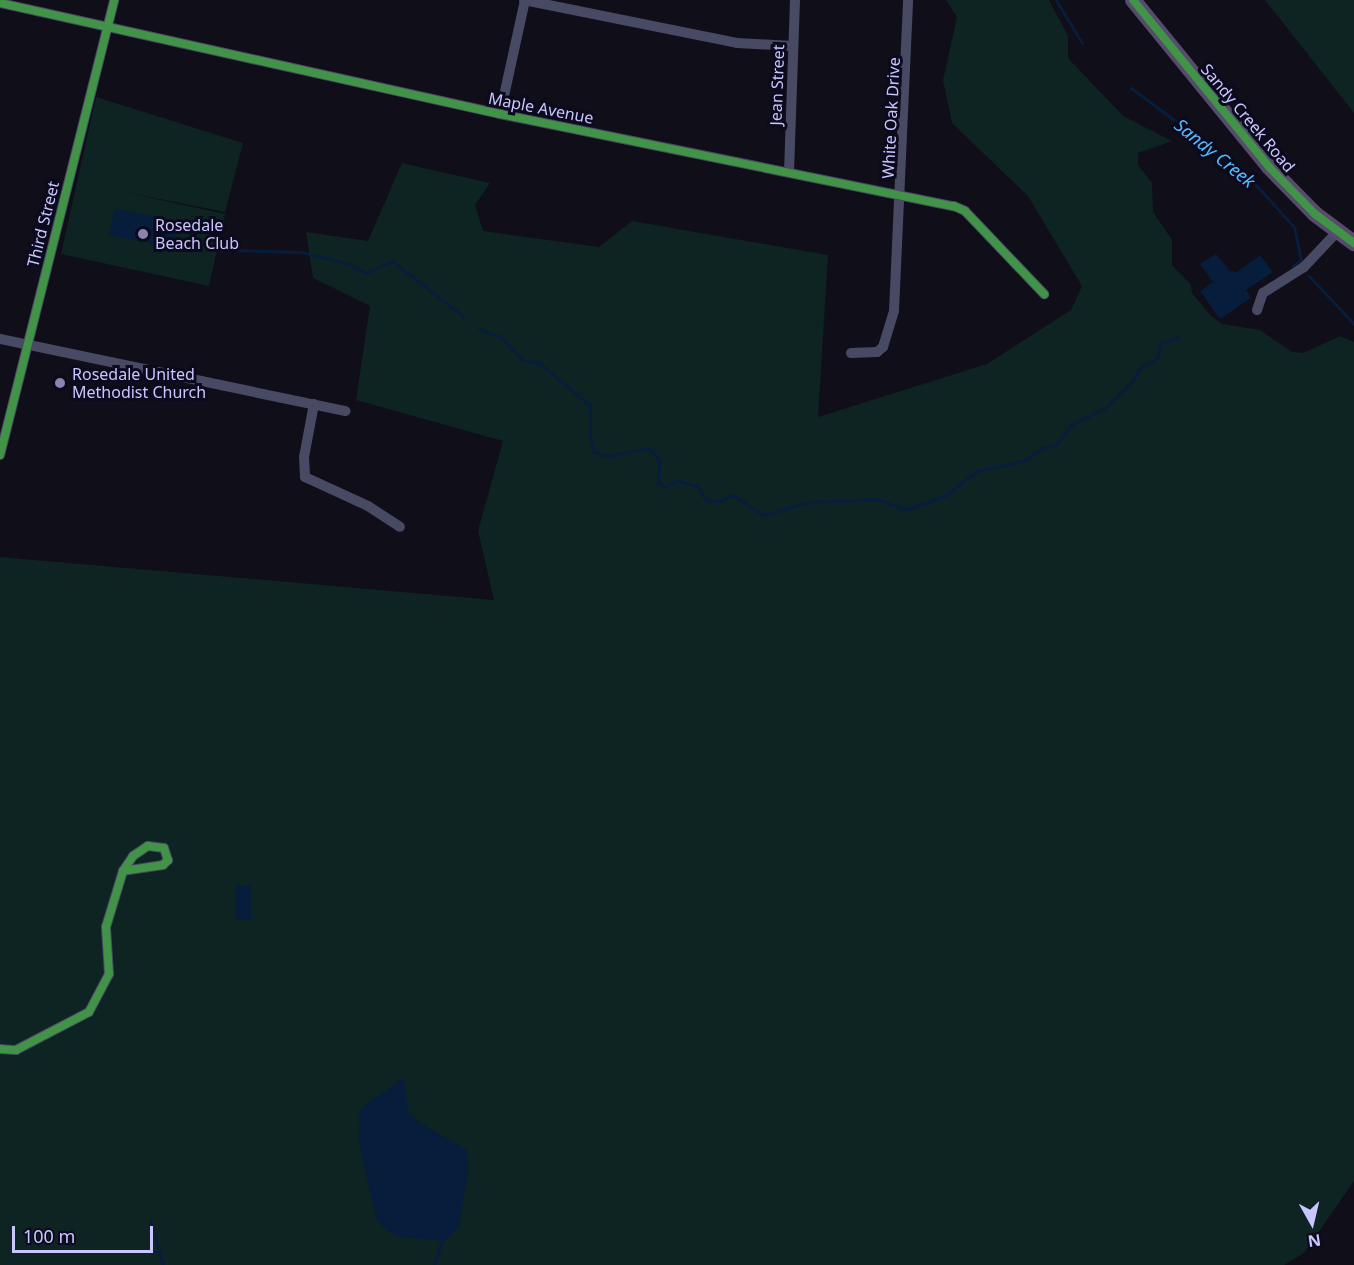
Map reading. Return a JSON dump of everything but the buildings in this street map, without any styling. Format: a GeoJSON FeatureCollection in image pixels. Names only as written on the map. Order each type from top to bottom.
{"type":"FeatureCollection","features":[{"type":"Feature","properties":{"kind":"main road","name":"Sandy Creek Road"},"geometry":{"type":"LineString","coordinates":[[1133,0],[1269,167],[1337,232],[1354,243]]}},
{"type":"Feature","properties":{"kind":"street","name":"Third Street"},"geometry":{"type":"LineString","coordinates":[[0,455],[105,27],[114,0]]}},
{"type":"Feature","properties":{"kind":"street"},"geometry":{"type":"LineString","coordinates":[[500,114],[525,0],[737,43],[793,46]]}},
{"type":"Feature","properties":{"kind":"street","name":"Jean Street"},"geometry":{"type":"LineString","coordinates":[[789,172],[795,0]]}},
{"type":"Feature","properties":{"kind":"street","name":"White Oak Drive"},"geometry":{"type":"LineString","coordinates":[[851,353],[877,352],[894,311],[908,0]]}},
{"type":"Feature","properties":{"kind":"street","name":"Maple Avenue"},"geometry":{"type":"LineString","coordinates":[[0,3],[500,114],[901,194],[965,211],[1044,294]]}},
{"type":"Feature","properties":{"kind":"street"},"geometry":{"type":"LineString","coordinates":[[1257,310],[1263,293],[1304,267],[1337,232]]}},
{"type":"Feature","properties":{"kind":"street"},"geometry":{"type":"LineString","coordinates":[[0,339],[346,411]]}},
{"type":"Feature","properties":{"kind":"street"},"geometry":{"type":"LineString","coordinates":[[314,404],[305,477],[368,506],[400,527]]}},
{"type":"Feature","properties":{"kind":"street"},"geometry":{"type":"LineString","coordinates":[[0,1050],[16,1050],[89,1012],[108,974],[106,927],[123,871]]}},
{"type":"Feature","properties":{"kind":"green space"},"geometry":{"type":"Polygon","coordinates":[[[946,0],[1049,0],[1068,36],[1068,58],[1123,116],[1172,141],[1138,153],[1138,165],[1152,183],[1153,212],[1172,240],[1172,265],[1191,285],[1192,293],[1211,316],[1222,324],[1260,330],[1292,352],[1303,353],[1340,336],[1354,342],[1354,1181],[1304,1253],[1284,1265],[0,1265],[0,557],[494,600],[478,531],[503,441],[356,400],[370,306],[313,278],[306,232],[368,241],[402,163],[490,183],[475,205],[483,231],[599,247],[632,221],[828,255],[818,417],[987,364],[1071,310],[1082,286],[1028,196],[952,123],[943,80],[957,17],[946,0]]]}},
{"type":"Feature","properties":{"kind":"green space"},"geometry":{"type":"Polygon","coordinates":[[[1265,0],[1354,0],[1354,113],[1265,0]]]}},
{"type":"Feature","properties":{"kind":"green space"},"geometry":{"type":"Polygon","coordinates":[[[96,97],[243,143],[225,212],[124,192],[225,214],[209,286],[61,254],[96,97]]]}},
{"type":"Feature","properties":{"kind":"water"},"geometry":{"type":"Polygon","coordinates":[[[115,209],[178,221],[173,247],[109,235],[115,209]]]}},
{"type":"Feature","properties":{"kind":"water"},"geometry":{"type":"Polygon","coordinates":[[[1216,254],[1230,271],[1237,272],[1260,255],[1273,272],[1246,290],[1251,298],[1220,319],[1200,291],[1213,282],[1200,264],[1216,254]]]}},
{"type":"Feature","properties":{"kind":"water"},"geometry":{"type":"Polygon","coordinates":[[[236,885],[251,885],[251,920],[235,919],[236,885]]]}},
{"type":"Feature","properties":{"kind":"water"},"geometry":{"type":"Polygon","coordinates":[[[403,1078],[409,1112],[417,1121],[467,1150],[468,1172],[459,1226],[445,1241],[400,1237],[386,1230],[377,1220],[358,1139],[360,1109],[403,1078]]]}},
{"type":"Feature","properties":{"kind":"waterway","name":"Sandy Creek"},"geometry":{"type":"LineString","coordinates":[[1056,0],[1082,43]]}},
{"type":"Feature","properties":{"kind":"waterway","name":"Sandy Creek"},"geometry":{"type":"LineString","coordinates":[[1131,88],[1244,172],[1294,227],[1301,260],[1293,266]]}},
{"type":"Feature","properties":{"kind":"waterway"},"geometry":{"type":"LineString","coordinates":[[232,250],[301,252],[349,264],[366,273],[392,261],[464,317]]}},
{"type":"Feature","properties":{"kind":"waterway","name":"Sandy Creek"},"geometry":{"type":"LineString","coordinates":[[1309,276],[1354,324]]}},
{"type":"Feature","properties":{"kind":"waterway"},"geometry":{"type":"LineString","coordinates":[[479,329],[501,337],[523,360],[539,363],[590,405],[590,437],[594,452],[607,456],[648,448],[659,459],[658,483],[665,487],[677,480],[697,486],[705,499],[720,501],[733,495],[764,515],[808,502],[878,499],[906,510],[946,495],[977,471],[1023,461],[1043,448],[1056,445],[1071,425],[1106,407],[1133,380],[1140,368],[1157,359],[1160,343],[1178,338]]}},
{"type":"Feature","properties":{"kind":"waterway"},"geometry":{"type":"LineString","coordinates":[[150,1220],[163,1265]]}},
{"type":"Feature","properties":{"kind":"waterway"},"geometry":{"type":"LineString","coordinates":[[434,1265],[442,1241]]}},
{"type":"Feature","properties":{"kind":"cycle path"},"geometry":{"type":"LineString","coordinates":[[0,455],[114,0]]}},
{"type":"Feature","properties":{"kind":"cycle path"},"geometry":{"type":"LineString","coordinates":[[1133,0],[1269,167],[1315,214],[1354,243]]}},
{"type":"Feature","properties":{"kind":"cycle path"},"geometry":{"type":"LineString","coordinates":[[0,3],[500,114],[954,206],[965,211],[1044,294]]}},
{"type":"Feature","properties":{"kind":"cycle path"},"geometry":{"type":"LineString","coordinates":[[0,1049],[16,1050],[89,1012],[109,974],[106,927],[123,871],[133,856],[148,846],[164,848],[168,860],[163,865],[123,871]]}},
{"type":"Feature","properties":{"kind":"place","name":"Rosedale Beach Club"},"geometry":{"type":"Point","coordinates":[143,234]}},
{"type":"Feature","properties":{"kind":"place","name":"Rosedale United Methodist Church"},"geometry":{"type":"Point","coordinates":[60,383]}}]}
